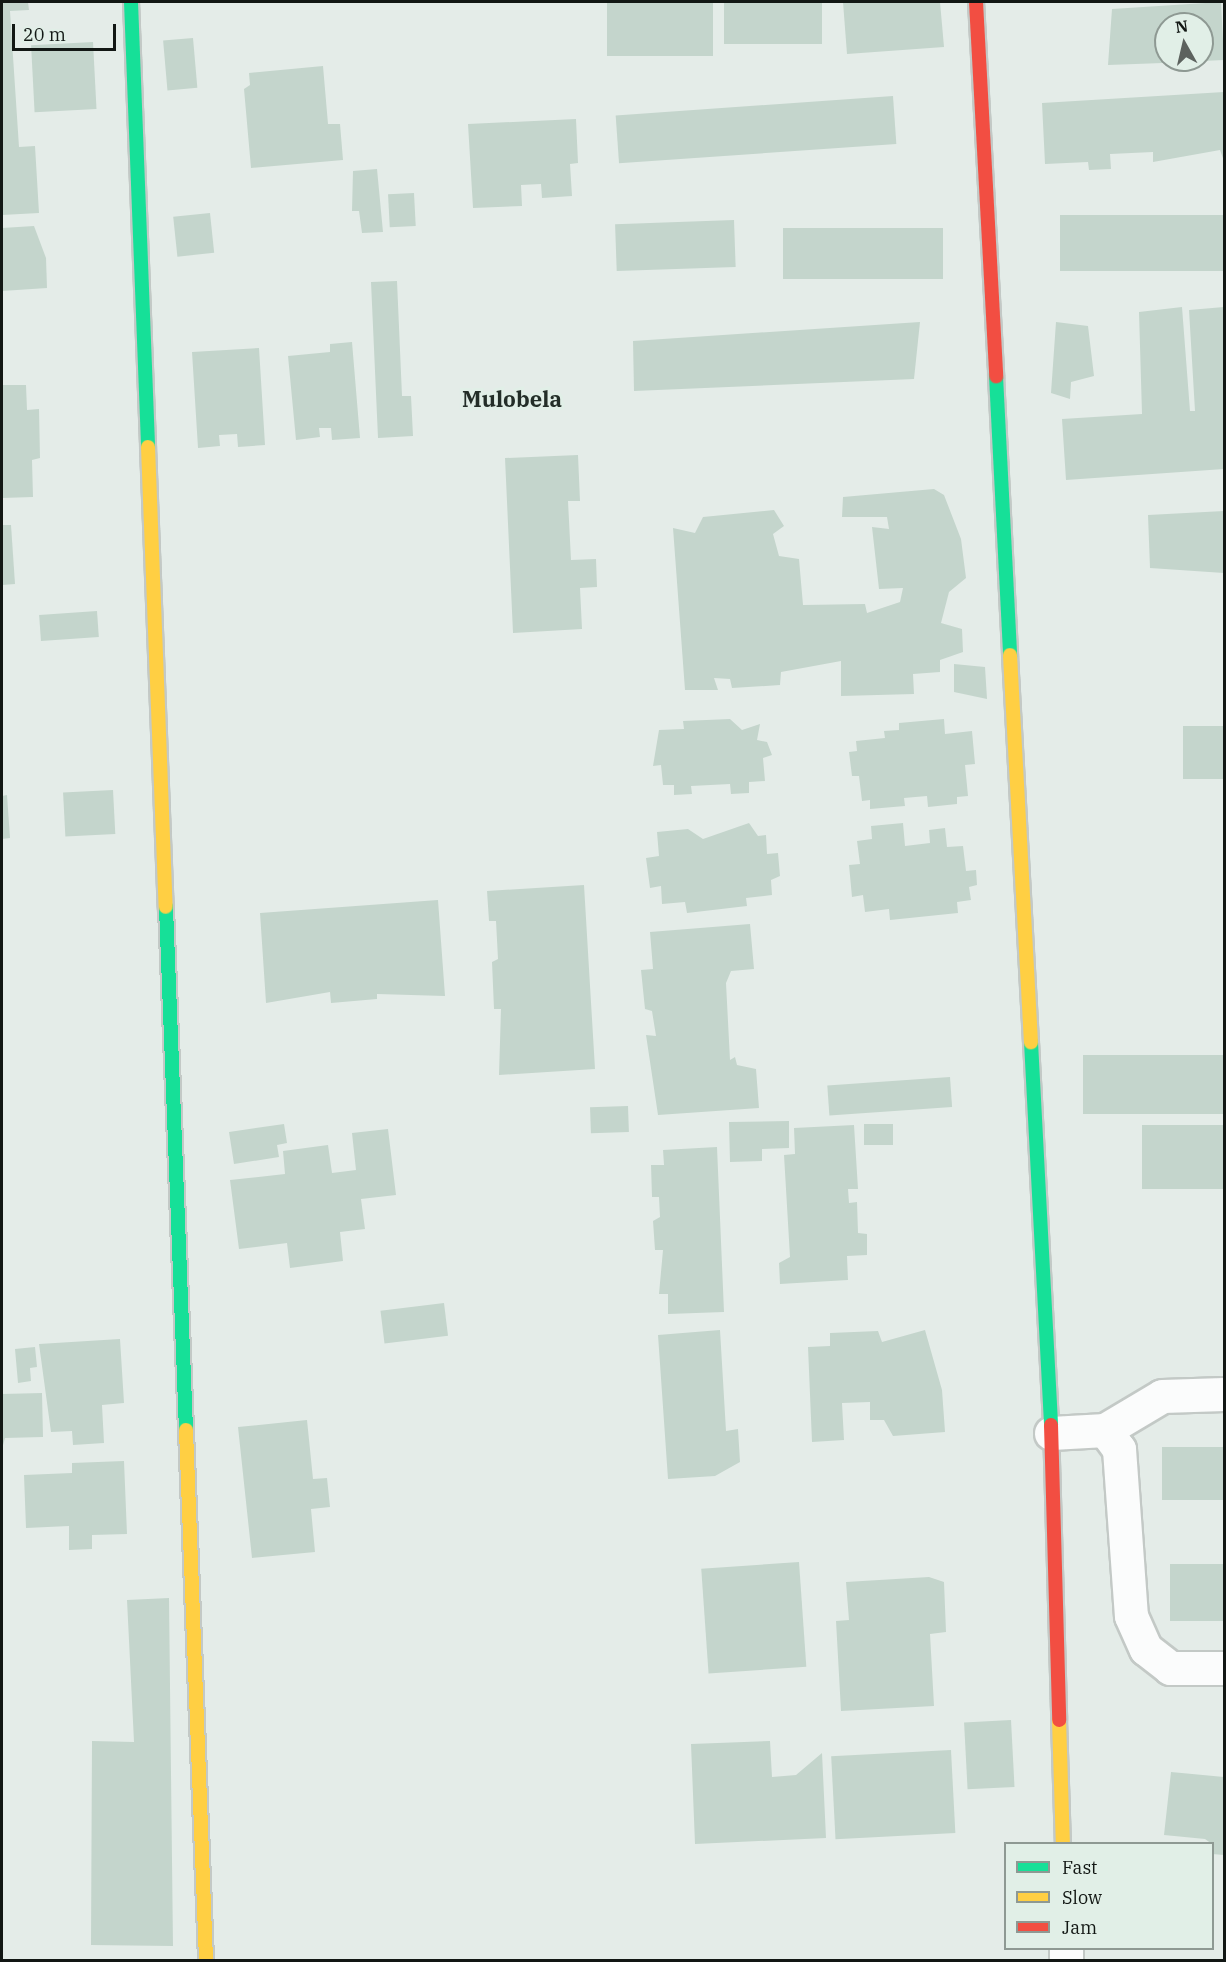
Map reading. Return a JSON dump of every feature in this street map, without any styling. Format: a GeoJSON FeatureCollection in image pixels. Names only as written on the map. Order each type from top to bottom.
{"type":"FeatureCollection","features":[{"type":"Feature","properties":{"kind":"street"},"geometry":{"type":"LineString","coordinates":[[131,2],[206,1960]]}},
{"type":"Feature","properties":{"kind":"street"},"geometry":{"type":"LineString","coordinates":[[976,2],[1051,1433],[1063,1842]]}},
{"type":"Feature","properties":{"kind":"street"},"geometry":{"type":"LineString","coordinates":[[1051,1433],[1105,1430],[1162,1396],[1224,1394]]}},
{"type":"Feature","properties":{"kind":"street"},"geometry":{"type":"LineString","coordinates":[[1105,1430],[1119,1449],[1124,1552],[1138,1637],[1170,1668],[1224,1668]]}},
{"type":"Feature","properties":{"kind":"building"},"geometry":{"type":"Polygon","coordinates":[[[2,2],[28,2],[29,10],[10,11],[19,147],[35,146],[39,213],[2,215],[2,2]]]}},
{"type":"Feature","properties":{"kind":"building"},"geometry":{"type":"Polygon","coordinates":[[[607,2],[713,2],[713,56],[607,56],[607,2]]]}},
{"type":"Feature","properties":{"kind":"building"},"geometry":{"type":"Polygon","coordinates":[[[724,2],[822,2],[822,44],[724,44],[724,2]]]}},
{"type":"Feature","properties":{"kind":"building"},"geometry":{"type":"Polygon","coordinates":[[[843,2],[940,2],[944,47],[847,54],[843,2]]]}},
{"type":"Feature","properties":{"kind":"building"},"geometry":{"type":"Polygon","coordinates":[[[1221,2],[1224,60],[1214,60],[1214,12],[1154,12],[1154,63],[1108,65],[1112,9],[1221,2]]]}},
{"type":"Feature","properties":{"kind":"building"},"geometry":{"type":"Polygon","coordinates":[[[193,38],[197,88],[167,90],[163,41],[193,38]]]}},
{"type":"Feature","properties":{"kind":"building"},"geometry":{"type":"Polygon","coordinates":[[[93,42],[97,109],[35,112],[31,45],[93,42]]]}},
{"type":"Feature","properties":{"kind":"building"},"geometry":{"type":"Polygon","coordinates":[[[323,66],[328,124],[340,124],[343,160],[251,168],[244,89],[250,85],[249,73],[323,66]]]}},
{"type":"Feature","properties":{"kind":"building"},"geometry":{"type":"Polygon","coordinates":[[[1224,92],[1224,161],[1220,150],[1153,162],[1153,152],[1110,154],[1111,169],[1089,170],[1088,162],[1045,164],[1042,103],[1224,92]]]}},
{"type":"Feature","properties":{"kind":"building"},"geometry":{"type":"Polygon","coordinates":[[[893,96],[896,144],[619,163],[616,115],[893,96]]]}},
{"type":"Feature","properties":{"kind":"building"},"geometry":{"type":"Polygon","coordinates":[[[576,119],[578,163],[570,164],[572,196],[542,198],[541,184],[521,185],[522,206],[473,208],[468,124],[576,119]]]}},
{"type":"Feature","properties":{"kind":"building"},"geometry":{"type":"Polygon","coordinates":[[[377,169],[383,232],[362,233],[359,211],[352,211],[353,171],[377,169]]]}},
{"type":"Feature","properties":{"kind":"building"},"geometry":{"type":"Polygon","coordinates":[[[414,193],[416,226],[390,227],[388,194],[414,193]]]}},
{"type":"Feature","properties":{"kind":"building"},"geometry":{"type":"Polygon","coordinates":[[[210,213],[214,253],[177,257],[173,217],[210,213]]]}},
{"type":"Feature","properties":{"kind":"building"},"geometry":{"type":"Polygon","coordinates":[[[1060,215],[1224,215],[1224,271],[1060,271],[1060,215]]]}},
{"type":"Feature","properties":{"kind":"building"},"geometry":{"type":"Polygon","coordinates":[[[734,220],[736,267],[617,271],[615,224],[734,220]]]}},
{"type":"Feature","properties":{"kind":"building"},"geometry":{"type":"Polygon","coordinates":[[[34,226],[46,258],[47,288],[2,291],[2,228],[34,226]]]}},
{"type":"Feature","properties":{"kind":"building"},"geometry":{"type":"Polygon","coordinates":[[[783,228],[943,228],[943,279],[783,279],[783,228]]]}},
{"type":"Feature","properties":{"kind":"building"},"geometry":{"type":"Polygon","coordinates":[[[397,281],[402,396],[411,396],[413,436],[378,438],[371,282],[397,281]]]}},
{"type":"Feature","properties":{"kind":"building"},"geometry":{"type":"Polygon","coordinates":[[[1182,307],[1190,411],[1195,411],[1189,310],[1224,307],[1224,469],[1066,480],[1062,419],[1142,414],[1139,312],[1182,307]]]}},
{"type":"Feature","properties":{"kind":"building"},"geometry":{"type":"Polygon","coordinates":[[[920,322],[914,379],[634,391],[633,341],[920,322]]]}},
{"type":"Feature","properties":{"kind":"building"},"geometry":{"type":"Polygon","coordinates":[[[1056,322],[1088,326],[1094,376],[1071,382],[1070,399],[1051,393],[1056,322]]]}},
{"type":"Feature","properties":{"kind":"building"},"geometry":{"type":"Polygon","coordinates":[[[352,342],[360,438],[332,440],[331,428],[319,428],[320,437],[296,440],[288,356],[330,352],[330,344],[352,342]]]}},
{"type":"Feature","properties":{"kind":"building"},"geometry":{"type":"Polygon","coordinates":[[[259,348],[265,445],[238,447],[237,434],[219,435],[220,446],[198,448],[192,352],[259,348]]]}},
{"type":"Feature","properties":{"kind":"building"},"geometry":{"type":"Polygon","coordinates":[[[2,385],[26,385],[27,410],[39,409],[40,458],[32,460],[33,497],[2,498],[2,385]]]}},
{"type":"Feature","properties":{"kind":"building"},"geometry":{"type":"Polygon","coordinates":[[[578,455],[580,501],[568,501],[571,560],[596,559],[597,587],[580,588],[582,629],[513,633],[505,458],[578,455]]]}},
{"type":"Feature","properties":{"kind":"building"},"geometry":{"type":"Polygon","coordinates":[[[934,489],[944,495],[961,539],[966,578],[949,592],[941,623],[962,629],[963,652],[940,660],[940,672],[913,674],[914,694],[841,696],[841,661],[781,672],[780,685],[732,688],[730,679],[714,678],[718,690],[685,690],[673,528],[695,533],[703,517],[774,510],[784,526],[773,534],[779,556],[799,559],[803,605],[865,604],[867,613],[900,602],[903,588],[879,589],[872,527],[889,529],[887,517],[842,517],[843,497],[934,489]]]}},
{"type":"Feature","properties":{"kind":"building"},"geometry":{"type":"Polygon","coordinates":[[[1224,511],[1224,573],[1150,568],[1148,515],[1224,511]]]}},
{"type":"Feature","properties":{"kind":"building"},"geometry":{"type":"Polygon","coordinates":[[[2,525],[11,525],[15,584],[2,585],[2,525]]]}},
{"type":"Feature","properties":{"kind":"building"},"geometry":{"type":"Polygon","coordinates":[[[97,611],[99,637],[41,641],[39,615],[97,611]]]}},
{"type":"Feature","properties":{"kind":"building"},"geometry":{"type":"Polygon","coordinates":[[[954,664],[985,667],[987,699],[954,692],[954,664]]]}},
{"type":"Feature","properties":{"kind":"building"},"geometry":{"type":"Polygon","coordinates":[[[730,719],[742,730],[760,724],[757,740],[767,742],[772,755],[763,758],[765,781],[749,782],[749,793],[731,794],[730,784],[691,786],[692,794],[674,795],[674,785],[663,785],[661,765],[653,766],[659,730],[684,729],[683,721],[730,719]]]}},
{"type":"Feature","properties":{"kind":"building"},"geometry":{"type":"Polygon","coordinates":[[[944,719],[945,734],[972,731],[975,764],[965,765],[968,796],[957,797],[957,804],[928,807],[927,796],[904,798],[905,806],[870,809],[870,800],[862,801],[859,776],[852,776],[849,752],[857,751],[856,741],[885,738],[884,731],[899,730],[899,723],[944,719]]]}},
{"type":"Feature","properties":{"kind":"building"},"geometry":{"type":"Polygon","coordinates":[[[1183,726],[1224,726],[1224,779],[1183,779],[1183,726]]]}},
{"type":"Feature","properties":{"kind":"building"},"geometry":{"type":"Polygon","coordinates":[[[113,790],[115,834],[65,837],[63,793],[113,790]]]}},
{"type":"Feature","properties":{"kind":"building"},"geometry":{"type":"Polygon","coordinates":[[[7,795],[10,838],[2,839],[2,796],[7,795]]]}},
{"type":"Feature","properties":{"kind":"building"},"geometry":{"type":"Polygon","coordinates":[[[749,823],[758,836],[766,835],[767,854],[778,853],[780,876],[771,880],[772,895],[746,898],[747,906],[687,913],[685,902],[662,904],[661,886],[650,888],[646,858],[659,856],[657,832],[688,829],[703,839],[749,823]]]}},
{"type":"Feature","properties":{"kind":"building"},"geometry":{"type":"Polygon","coordinates":[[[903,823],[905,846],[930,843],[929,830],[945,828],[947,847],[963,846],[966,871],[976,870],[977,885],[969,887],[971,900],[957,902],[958,913],[890,920],[889,909],[865,912],[863,895],[852,897],[849,865],[860,864],[857,841],[872,839],[871,826],[903,823]]]}},
{"type":"Feature","properties":{"kind":"building"},"geometry":{"type":"Polygon","coordinates":[[[584,885],[595,1069],[499,1075],[501,1009],[494,1009],[492,962],[498,959],[496,921],[489,921],[487,891],[584,885]]]}},
{"type":"Feature","properties":{"kind":"building"},"geometry":{"type":"Polygon","coordinates":[[[438,900],[445,996],[377,994],[377,999],[331,1003],[330,992],[266,1003],[260,913],[438,900]]]}},
{"type":"Feature","properties":{"kind":"building"},"geometry":{"type":"Polygon","coordinates":[[[750,924],[754,969],[731,971],[726,983],[730,1060],[735,1057],[737,1065],[756,1069],[759,1108],[658,1115],[646,1035],[656,1036],[652,1011],[645,1009],[641,970],[653,969],[650,932],[750,924]]]}},
{"type":"Feature","properties":{"kind":"building"},"geometry":{"type":"Polygon","coordinates":[[[1083,1055],[1224,1055],[1224,1114],[1083,1114],[1083,1055]]]}},
{"type":"Feature","properties":{"kind":"building"},"geometry":{"type":"Polygon","coordinates":[[[950,1077],[952,1107],[829,1116],[827,1086],[950,1077]]]}},
{"type":"Feature","properties":{"kind":"building"},"geometry":{"type":"Polygon","coordinates":[[[628,1106],[629,1132],[591,1133],[590,1107],[628,1106]]]}},
{"type":"Feature","properties":{"kind":"building"},"geometry":{"type":"Polygon","coordinates":[[[789,1121],[789,1148],[762,1149],[762,1161],[730,1162],[729,1122],[789,1121]]]}},
{"type":"Feature","properties":{"kind":"building"},"geometry":{"type":"Polygon","coordinates":[[[284,1124],[287,1143],[277,1145],[279,1157],[234,1164],[229,1132],[284,1124]]]}},
{"type":"Feature","properties":{"kind":"building"},"geometry":{"type":"Polygon","coordinates":[[[864,1124],[893,1124],[893,1145],[864,1145],[864,1124]]]}},
{"type":"Feature","properties":{"kind":"building"},"geometry":{"type":"Polygon","coordinates":[[[854,1125],[858,1189],[848,1189],[849,1203],[857,1202],[858,1233],[867,1234],[867,1255],[847,1256],[848,1280],[780,1284],[779,1263],[790,1257],[784,1155],[795,1154],[794,1128],[854,1125]]]}},
{"type":"Feature","properties":{"kind":"building"},"geometry":{"type":"Polygon","coordinates":[[[1142,1125],[1224,1125],[1224,1189],[1142,1189],[1142,1125]]]}},
{"type":"Feature","properties":{"kind":"building"},"geometry":{"type":"Polygon","coordinates":[[[388,1129],[396,1195],[361,1199],[365,1229],[340,1232],[343,1261],[290,1268],[287,1243],[239,1249],[230,1180],[285,1174],[283,1151],[328,1145],[332,1173],[356,1170],[352,1133],[388,1129]]]}},
{"type":"Feature","properties":{"kind":"building"},"geometry":{"type":"Polygon","coordinates":[[[717,1147],[724,1312],[668,1314],[668,1294],[659,1294],[663,1250],[655,1250],[653,1221],[660,1217],[659,1197],[652,1197],[651,1165],[664,1165],[663,1150],[717,1147]]]}},
{"type":"Feature","properties":{"kind":"building"},"geometry":{"type":"Polygon","coordinates":[[[444,1303],[448,1336],[384,1344],[380,1311],[444,1303]]]}},
{"type":"Feature","properties":{"kind":"building"},"geometry":{"type":"Polygon","coordinates":[[[720,1330],[726,1431],[738,1429],[740,1462],[715,1476],[668,1479],[658,1335],[720,1330]]]}},
{"type":"Feature","properties":{"kind":"building"},"geometry":{"type":"Polygon","coordinates":[[[925,1330],[942,1390],[945,1432],[893,1436],[884,1420],[870,1420],[870,1402],[842,1403],[844,1440],[812,1442],[808,1347],[830,1346],[830,1333],[878,1331],[882,1342],[925,1330]]]}},
{"type":"Feature","properties":{"kind":"building"},"geometry":{"type":"Polygon","coordinates":[[[120,1339],[124,1403],[102,1405],[104,1443],[73,1445],[72,1431],[51,1432],[39,1344],[120,1339]]]}},
{"type":"Feature","properties":{"kind":"building"},"geometry":{"type":"Polygon","coordinates":[[[35,1347],[37,1367],[30,1368],[31,1381],[18,1383],[15,1349],[35,1347]]]}},
{"type":"Feature","properties":{"kind":"building"},"geometry":{"type":"Polygon","coordinates":[[[42,1393],[43,1437],[5,1438],[2,1449],[2,1394],[42,1393]]]}},
{"type":"Feature","properties":{"kind":"building"},"geometry":{"type":"Polygon","coordinates":[[[307,1420],[313,1479],[327,1478],[330,1507],[311,1509],[315,1552],[252,1558],[238,1427],[307,1420]]]}},
{"type":"Feature","properties":{"kind":"building"},"geometry":{"type":"Polygon","coordinates":[[[1162,1447],[1224,1447],[1224,1500],[1162,1500],[1162,1447]]]}},
{"type":"Feature","properties":{"kind":"building"},"geometry":{"type":"Polygon","coordinates":[[[124,1461],[127,1534],[92,1535],[92,1549],[69,1550],[69,1526],[26,1528],[24,1475],[72,1473],[72,1463],[124,1461]]]}},
{"type":"Feature","properties":{"kind":"building"},"geometry":{"type":"Polygon","coordinates":[[[799,1562],[806,1667],[709,1674],[701,1569],[799,1562]]]}},
{"type":"Feature","properties":{"kind":"building"},"geometry":{"type":"Polygon","coordinates":[[[1170,1564],[1224,1564],[1224,1621],[1170,1621],[1170,1564]]]}},
{"type":"Feature","properties":{"kind":"building"},"geometry":{"type":"Polygon","coordinates":[[[929,1577],[944,1582],[946,1632],[930,1634],[934,1706],[841,1711],[836,1621],[849,1620],[846,1582],[929,1577]]]}},
{"type":"Feature","properties":{"kind":"building"},"geometry":{"type":"Polygon","coordinates":[[[169,1598],[173,1946],[91,1945],[92,1741],[134,1742],[127,1600],[169,1598]]]}},
{"type":"Feature","properties":{"kind":"building"},"geometry":{"type":"Polygon","coordinates":[[[1011,1720],[1015,1787],[968,1789],[964,1722],[1011,1720]]]}},
{"type":"Feature","properties":{"kind":"building"},"geometry":{"type":"Polygon","coordinates":[[[770,1741],[772,1777],[796,1775],[822,1753],[826,1838],[695,1844],[691,1744],[770,1741]]]}},
{"type":"Feature","properties":{"kind":"building"},"geometry":{"type":"Polygon","coordinates":[[[951,1750],[955,1833],[836,1839],[831,1756],[951,1750]]]}},
{"type":"Feature","properties":{"kind":"building"},"geometry":{"type":"Polygon","coordinates":[[[1171,1772],[1224,1777],[1224,1855],[1214,1854],[1214,1842],[1205,1839],[1164,1835],[1171,1772]]]}},
{"type":"Feature","properties":{"kind":"traffic: fast"},"geometry":{"type":"LineString","coordinates":[[131,2],[148,447]]}},
{"type":"Feature","properties":{"kind":"traffic: fast"},"geometry":{"type":"LineString","coordinates":[[996,376],[1010,655]]}},
{"type":"Feature","properties":{"kind":"traffic: fast"},"geometry":{"type":"LineString","coordinates":[[166,907],[186,1430]]}},
{"type":"Feature","properties":{"kind":"traffic: fast"},"geometry":{"type":"LineString","coordinates":[[1031,1042],[1051,1425]]}},
{"type":"Feature","properties":{"kind":"traffic: slow"},"geometry":{"type":"LineString","coordinates":[[148,447],[166,907]]}},
{"type":"Feature","properties":{"kind":"traffic: slow"},"geometry":{"type":"LineString","coordinates":[[1010,655],[1031,1042]]}},
{"type":"Feature","properties":{"kind":"traffic: slow"},"geometry":{"type":"LineString","coordinates":[[186,1430],[206,1960]]}},
{"type":"Feature","properties":{"kind":"traffic: slow"},"geometry":{"type":"LineString","coordinates":[[1059,1720],[1063,1842]]}},
{"type":"Feature","properties":{"kind":"traffic: jam"},"geometry":{"type":"LineString","coordinates":[[976,2],[996,376]]}},
{"type":"Feature","properties":{"kind":"traffic: jam"},"geometry":{"type":"LineString","coordinates":[[1051,1425],[1059,1720]]}},
{"type":"Feature","properties":{"kind":"district","name":"Mulobela"},"geometry":{"type":"Point","coordinates":[512,399]}}]}
